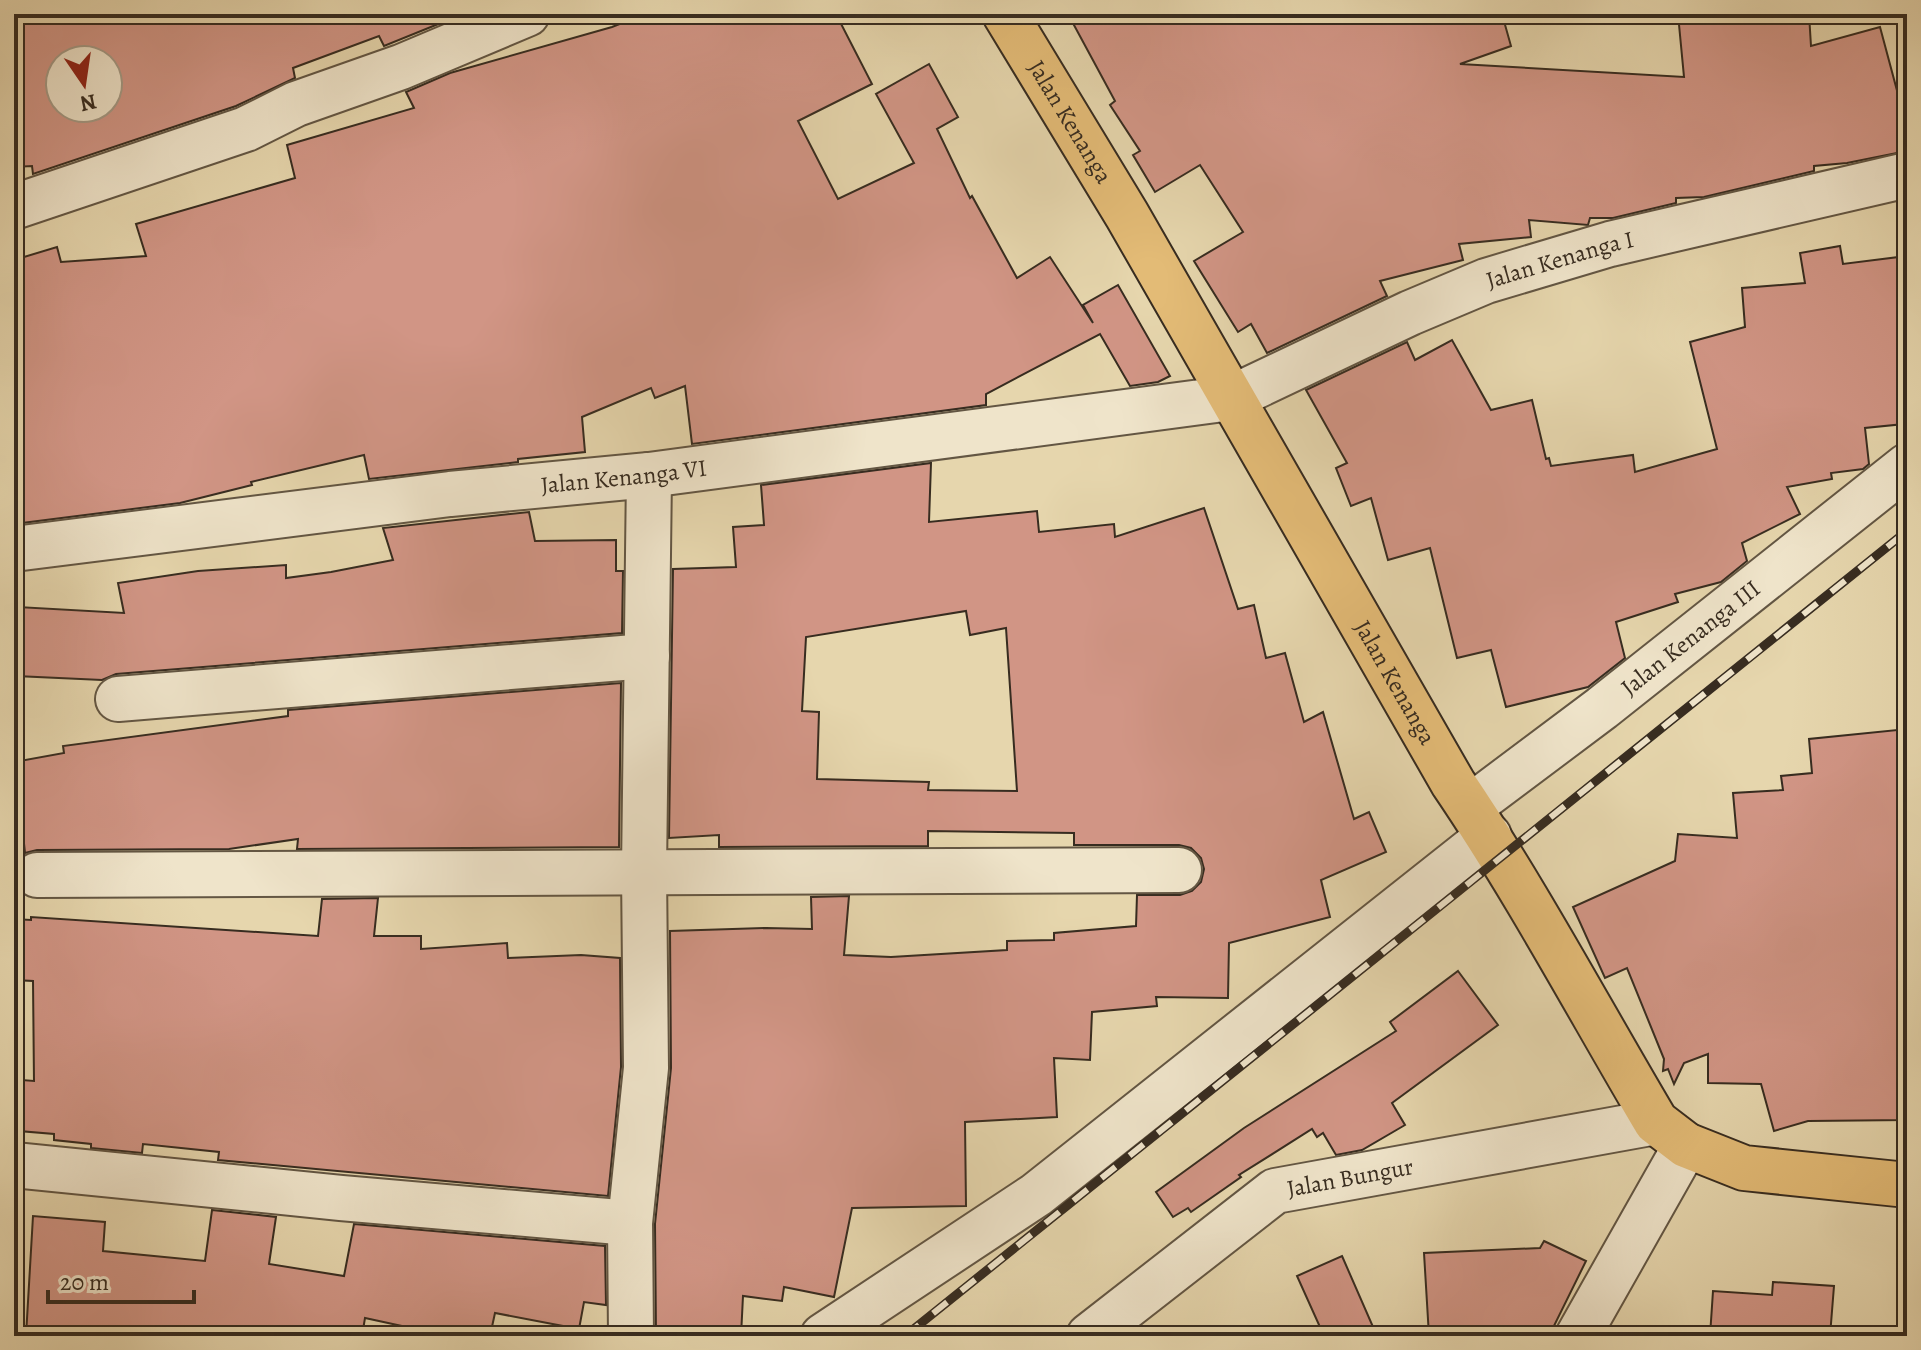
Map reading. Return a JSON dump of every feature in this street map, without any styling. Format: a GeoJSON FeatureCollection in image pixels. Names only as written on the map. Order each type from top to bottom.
{"type":"FeatureCollection","features":[{"type":"Feature","properties":{"kind":"main road","name":"Jalan Kenanga"},"geometry":{"type":"LineString","coordinates":[[1005,14],[1127,215],[1541,927],[1671,1134]]}},
{"type":"Feature","properties":{"kind":"main road"},"geometry":{"type":"LineString","coordinates":[[1671,1134],[1744,1168],[1907,1185]]}},
{"type":"Feature","properties":{"kind":"street"},"geometry":{"type":"LineString","coordinates":[[14,207],[246,129],[296,104],[401,67],[527,14]]}},
{"type":"Feature","properties":{"kind":"street","name":"Jalan Kenanga I"},"geometry":{"type":"LineString","coordinates":[[1231,398],[1410,313],[1486,281],[1610,244],[1907,175]]}},
{"type":"Feature","properties":{"kind":"street","name":"Jalan Kenanga VI"},"geometry":{"type":"LineString","coordinates":[[14,549],[434,496],[649,475],[1231,398]]}},
{"type":"Feature","properties":{"kind":"street","name":"Jalan Kenanga III"},"geometry":{"type":"LineString","coordinates":[[823,1336],[1036,1195],[1479,822],[1602,708],[1907,466]]}},
{"type":"Feature","properties":{"kind":"street"},"geometry":{"type":"LineString","coordinates":[[631,1336],[630,1223],[646,1068],[644,871],[649,475]]}},
{"type":"Feature","properties":{"kind":"street"},"geometry":{"type":"LineString","coordinates":[[118,699],[647,656]]}},
{"type":"Feature","properties":{"kind":"street"},"geometry":{"type":"LineString","coordinates":[[37,875],[1179,870]]}},
{"type":"Feature","properties":{"kind":"street"},"geometry":{"type":"LineString","coordinates":[[1578,1336],[1671,1134]]}},
{"type":"Feature","properties":{"kind":"street","name":"Jalan Bungur"},"geometry":{"type":"LineString","coordinates":[[1089,1336],[1275,1191],[1671,1134]]}},
{"type":"Feature","properties":{"kind":"street"},"geometry":{"type":"LineString","coordinates":[[14,1165],[630,1223]]}},
{"type":"Feature","properties":{"kind":"building"},"geometry":{"type":"Polygon","coordinates":[[[14,14],[463,14],[384,46],[379,36],[293,68],[295,78],[236,106],[33,174],[32,166],[14,167],[14,14]]]}},
{"type":"Feature","properties":{"kind":"building"},"geometry":{"type":"Polygon","coordinates":[[[645,14],[836,14],[872,84],[798,121],[838,199],[914,163],[876,94],[929,64],[958,117],[937,129],[970,198],[972,196],[1017,278],[1050,257],[1093,323],[1083,305],[1118,285],[1170,376],[1158,382],[1130,386],[1100,334],[986,394],[986,405],[692,444],[685,386],[655,398],[651,388],[582,417],[585,452],[369,479],[364,455],[180,503],[14,524],[14,260],[57,247],[61,262],[146,256],[136,224],[295,178],[287,145],[414,108],[406,92],[450,73],[612,27],[645,14]]]}},
{"type":"Feature","properties":{"kind":"building"},"geometry":{"type":"Polygon","coordinates":[[[1068,14],[1502,14],[1511,46],[1460,64],[1684,77],[1678,14],[1809,14],[1811,46],[1880,27],[1907,128],[1907,151],[1814,166],[1814,171],[1704,197],[1676,198],[1676,203],[1613,218],[1590,218],[1588,225],[1529,220],[1531,237],[1459,244],[1463,260],[1380,281],[1387,296],[1267,353],[1251,324],[1238,332],[1194,261],[1243,232],[1200,165],[1155,192],[1133,155],[1140,151],[1110,105],[1115,101],[1068,14]]]}},
{"type":"Feature","properties":{"kind":"building"},"geometry":{"type":"Polygon","coordinates":[[[1840,246],[1843,264],[1907,256],[1907,366],[1899,367],[1904,424],[1865,428],[1869,464],[1863,469],[1831,473],[1832,479],[1787,487],[1800,514],[1742,543],[1747,561],[1721,582],[1675,594],[1678,602],[1616,622],[1625,658],[1588,687],[1506,707],[1491,650],[1457,658],[1430,548],[1388,560],[1371,498],[1351,506],[1336,468],[1347,463],[1306,390],[1407,342],[1415,360],[1452,340],[1491,410],[1532,400],[1546,459],[1549,458],[1551,466],[1633,455],[1635,472],[1717,449],[1690,342],[1745,327],[1742,288],[1805,283],[1800,253],[1840,246]]]}},
{"type":"Feature","properties":{"kind":"building"},"geometry":{"type":"Polygon","coordinates":[[[931,463],[929,522],[1037,511],[1039,532],[1114,524],[1115,537],[1204,508],[1238,609],[1254,605],[1266,658],[1285,653],[1304,722],[1323,712],[1354,819],[1369,812],[1386,852],[1321,880],[1330,917],[1229,943],[1228,998],[1156,997],[1157,1006],[1092,1012],[1090,1060],[1054,1058],[1057,1117],[965,1122],[966,1206],[852,1208],[834,1297],[784,1287],[782,1301],[743,1296],[741,1336],[656,1336],[655,1224],[671,1068],[670,931],[812,929],[811,897],[849,896],[844,955],[891,957],[1007,950],[1007,941],[1054,940],[1054,933],[1136,926],[1137,895],[1180,895],[1192,891],[1201,882],[1204,869],[1201,858],[1191,848],[1179,845],[1074,845],[1074,833],[928,831],[928,846],[719,847],[719,835],[669,838],[673,569],[736,567],[733,527],[764,525],[761,485],[931,463]],[[966,611],[806,637],[802,711],[819,712],[817,779],[929,782],[928,790],[1017,791],[1006,628],[970,635],[966,611]]]}},
{"type":"Feature","properties":{"kind":"building"},"geometry":{"type":"Polygon","coordinates":[[[529,512],[535,541],[616,540],[616,571],[623,571],[622,633],[116,674],[102,680],[16,676],[18,607],[124,613],[118,583],[198,571],[286,565],[286,578],[331,572],[393,560],[383,528],[529,512]]]}},
{"type":"Feature","properties":{"kind":"building"},"geometry":{"type":"Polygon","coordinates":[[[621,683],[619,847],[297,849],[298,839],[229,849],[37,850],[25,853],[21,815],[14,816],[14,762],[64,753],[63,746],[288,716],[288,710],[621,683]]]}},
{"type":"Feature","properties":{"kind":"building"},"geometry":{"type":"Polygon","coordinates":[[[1907,729],[1907,1120],[1808,1121],[1774,1131],[1761,1084],[1708,1083],[1708,1054],[1684,1063],[1674,1084],[1668,1069],[1663,1071],[1664,1059],[1627,968],[1605,978],[1573,907],[1675,861],[1678,834],[1737,838],[1733,793],[1783,790],[1781,776],[1812,773],[1809,739],[1907,729]]]}},
{"type":"Feature","properties":{"kind":"building"},"geometry":{"type":"Polygon","coordinates":[[[378,898],[374,936],[421,936],[421,949],[507,943],[508,958],[581,955],[620,958],[621,1067],[608,1196],[218,1160],[219,1152],[143,1144],[142,1153],[91,1148],[91,1144],[54,1140],[54,1134],[19,1131],[22,1080],[34,1081],[33,981],[14,980],[14,919],[31,920],[31,917],[318,936],[322,899],[378,898]]]}},
{"type":"Feature","properties":{"kind":"building"},"geometry":{"type":"Polygon","coordinates":[[[1458,971],[1498,1025],[1392,1103],[1405,1125],[1362,1150],[1336,1155],[1323,1133],[1317,1137],[1312,1129],[1239,1175],[1241,1177],[1191,1212],[1188,1208],[1173,1217],[1156,1192],[1244,1128],[1396,1031],[1390,1022],[1458,971]]]}},
{"type":"Feature","properties":{"kind":"building"},"geometry":{"type":"Polygon","coordinates":[[[212,1210],[276,1217],[269,1264],[344,1276],[354,1224],[605,1246],[606,1305],[584,1302],[579,1329],[495,1313],[490,1336],[448,1336],[365,1318],[362,1336],[26,1336],[33,1216],[105,1222],[103,1251],[205,1261],[212,1210]]]}},
{"type":"Feature","properties":{"kind":"building"},"geometry":{"type":"Polygon","coordinates":[[[1544,1241],[1586,1261],[1549,1336],[1429,1336],[1424,1253],[1540,1248],[1544,1241]]]}},
{"type":"Feature","properties":{"kind":"building"},"geometry":{"type":"Polygon","coordinates":[[[1342,1256],[1377,1336],[1324,1336],[1297,1276],[1342,1256]]]}},
{"type":"Feature","properties":{"kind":"building"},"geometry":{"type":"Polygon","coordinates":[[[1773,1282],[1834,1286],[1830,1336],[1710,1336],[1713,1291],[1772,1295],[1773,1282]]]}},
{"type":"Feature","properties":{"kind":"railway"},"geometry":{"type":"LineString","coordinates":[[905,1336],[1907,531]]}}]}
